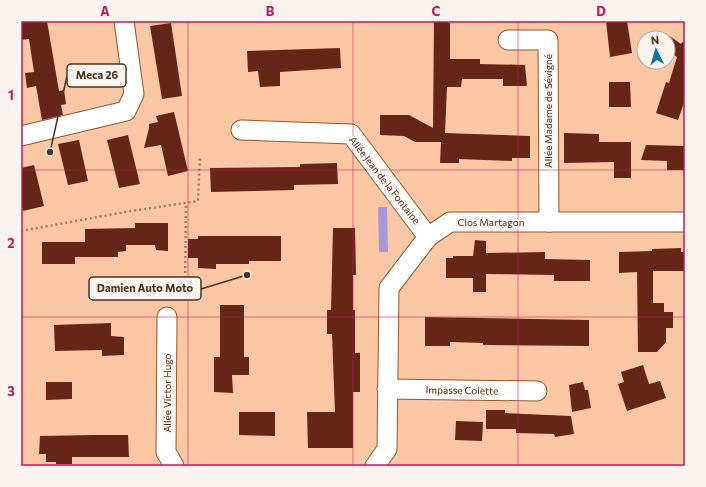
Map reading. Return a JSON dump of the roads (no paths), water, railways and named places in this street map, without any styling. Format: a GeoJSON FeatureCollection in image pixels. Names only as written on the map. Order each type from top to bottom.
{"type":"FeatureCollection","features":[{"type":"Feature","properties":{"kind":"street"},"geometry":{"type":"LineString","coordinates":[[21,136],[126,111],[134,94],[124,21]]}},
{"type":"Feature","properties":{"kind":"street","name":"Allée Madame de Sévigné"},"geometry":{"type":"LineString","coordinates":[[508,40],[548,40],[549,222]]}},
{"type":"Feature","properties":{"kind":"street","name":"Allée Jean de la Fontaine"},"geometry":{"type":"LineString","coordinates":[[241,130],[351,134],[428,237]]}},
{"type":"Feature","properties":{"kind":"street","name":"Clos Martagon"},"geometry":{"type":"LineString","coordinates":[[375,466],[387,449],[389,288],[428,237],[450,222],[685,222]]}},
{"type":"Feature","properties":{"kind":"street","name":"Allée Victor Hugo"},"geometry":{"type":"LineString","coordinates":[[167,317],[166,452],[174,466]]}},
{"type":"Feature","properties":{"kind":"street","name":"Impasse Colette"},"geometry":{"type":"LineString","coordinates":[[387,389],[537,391]]}},
{"type":"Feature","properties":{"kind":"place","name":"Meca 26"},"geometry":{"type":"Point","coordinates":[50,152]}},
{"type":"Feature","properties":{"kind":"place","name":"Damien Auto Moto"},"geometry":{"type":"Point","coordinates":[247,275]}}]}
